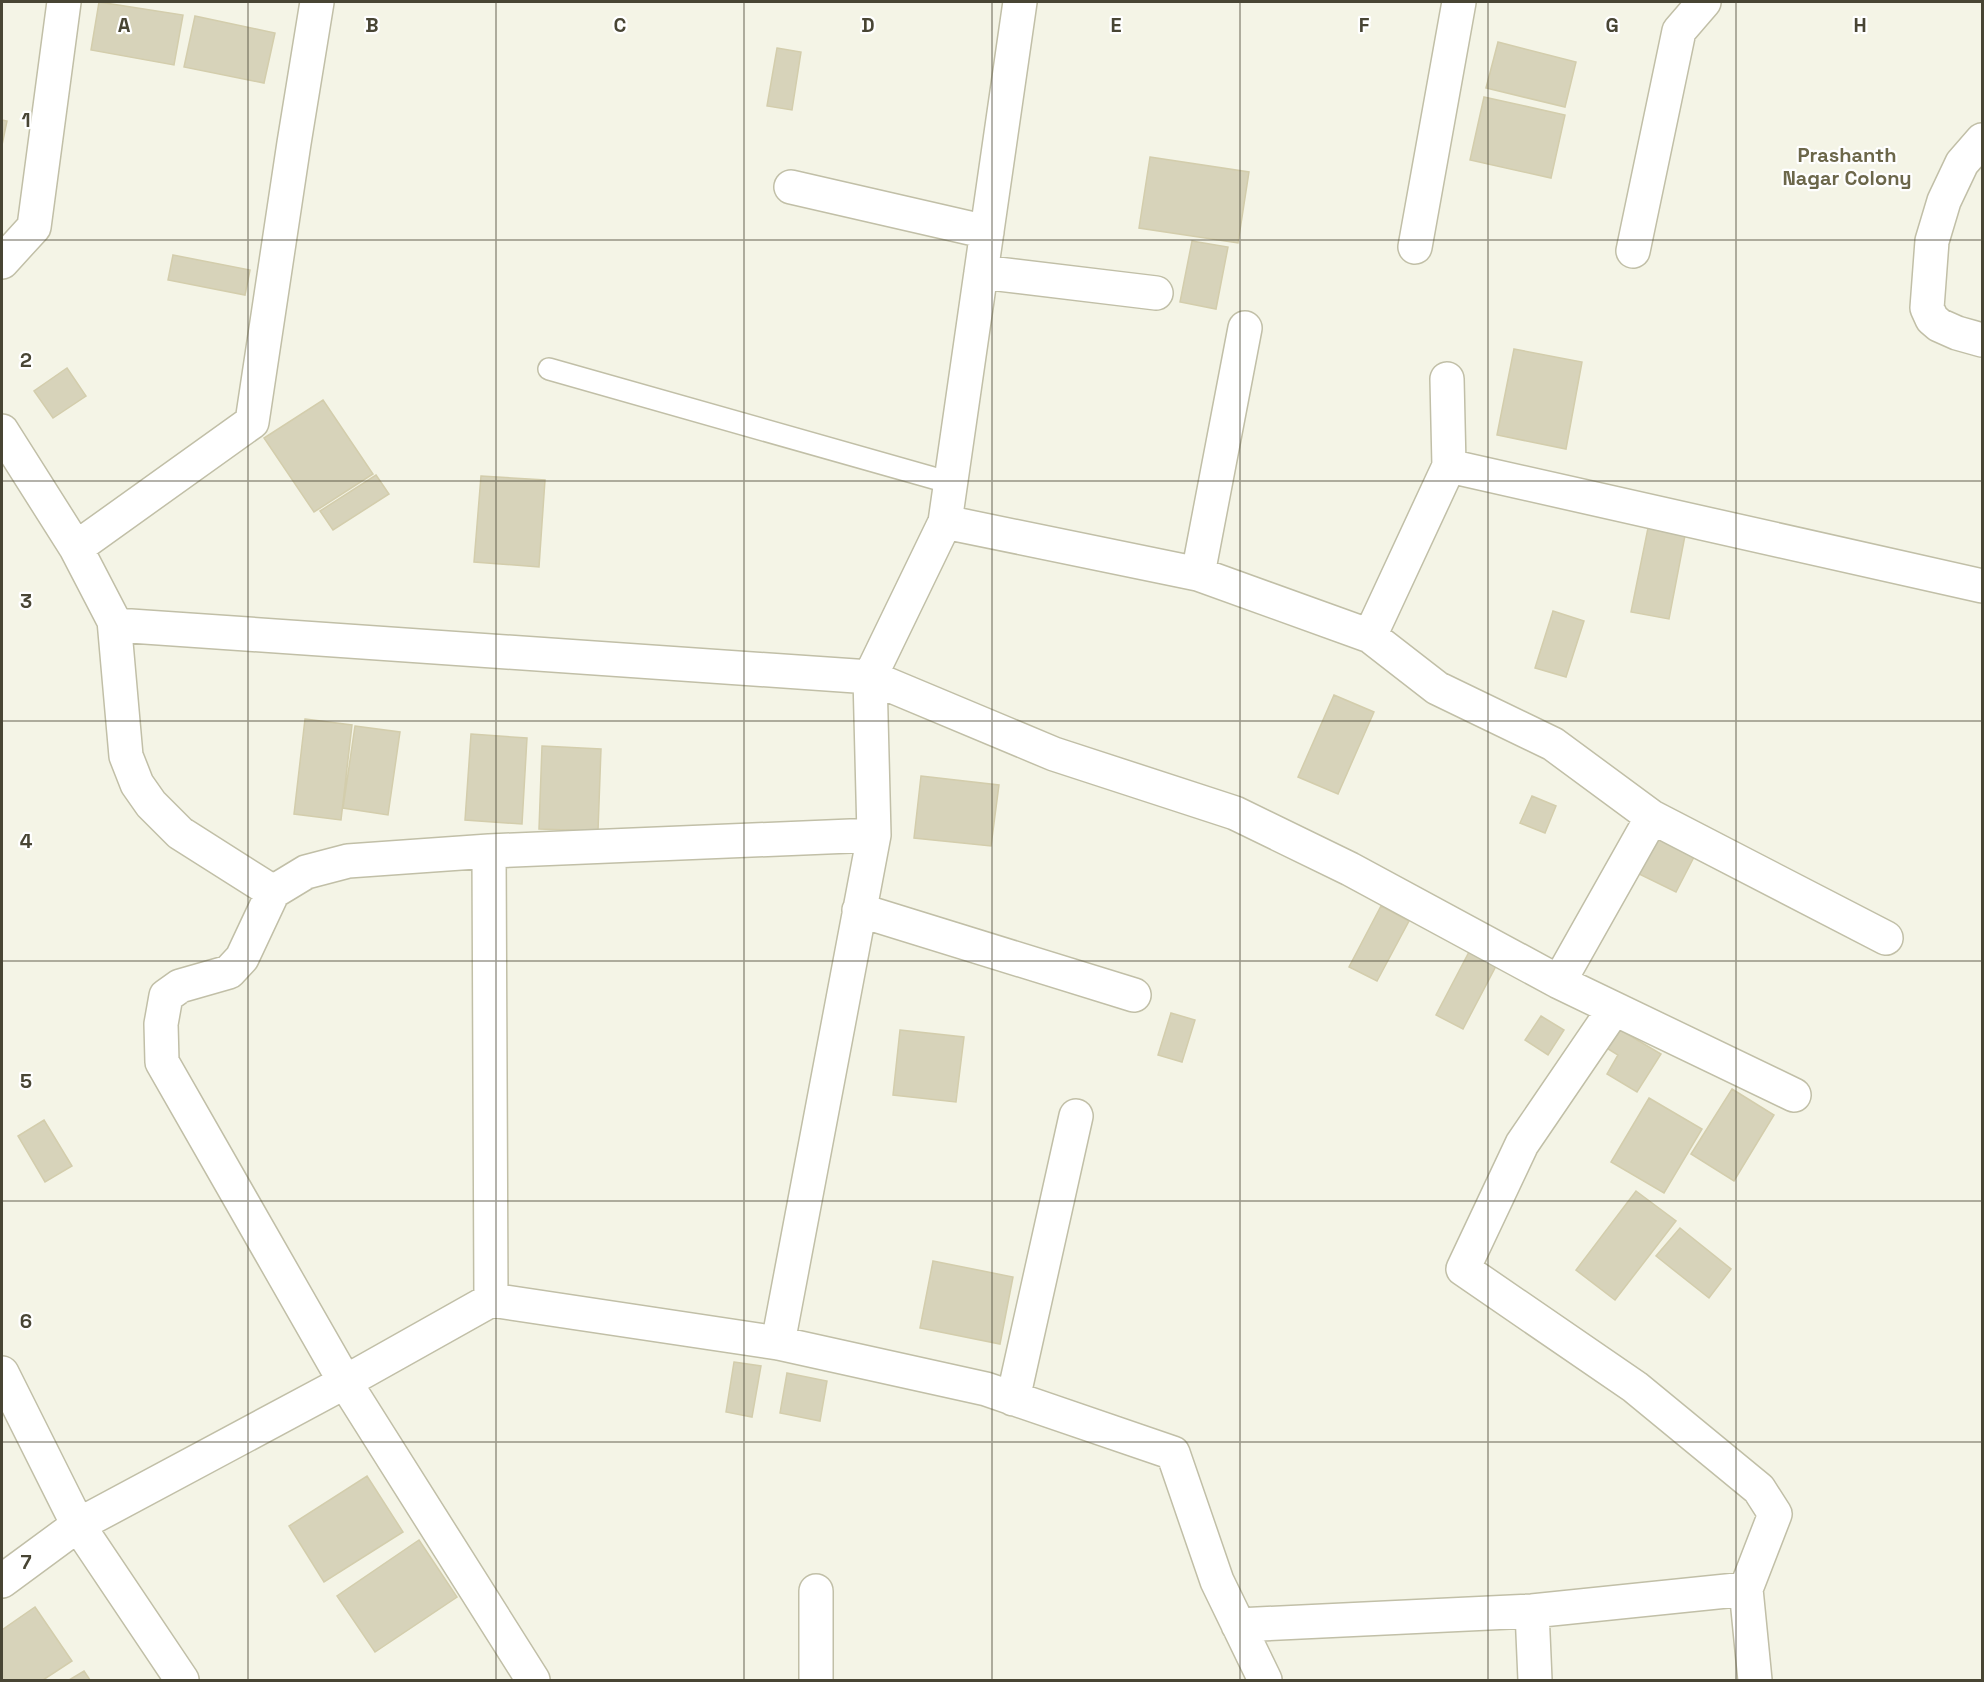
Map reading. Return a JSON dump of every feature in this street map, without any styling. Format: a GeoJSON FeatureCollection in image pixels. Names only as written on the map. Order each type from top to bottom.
{"type":"FeatureCollection","features":[{"type":"Feature","properties":{"kind":"street"},"geometry":{"type":"LineString","coordinates":[[2,262],[34,226],[64,2]]}},
{"type":"Feature","properties":{"kind":"street"},"geometry":{"type":"LineString","coordinates":[[76,548],[252,422],[317,2]]}},
{"type":"Feature","properties":{"kind":"street"},"geometry":{"type":"LineString","coordinates":[[778,1343],[874,835],[870,677],[945,522],[1020,2]]}},
{"type":"Feature","properties":{"kind":"street"},"geometry":{"type":"LineString","coordinates":[[1415,247],[1459,2]]}},
{"type":"Feature","properties":{"kind":"street"},"geometry":{"type":"LineString","coordinates":[[1633,251],[1679,31],[1704,2]]}},
{"type":"Feature","properties":{"kind":"street"},"geometry":{"type":"LineString","coordinates":[[1983,140],[1962,163],[1944,201],[1932,241],[1927,308],[1932,320],[1939,325],[1983,340]]}},
{"type":"Feature","properties":{"kind":"street"},"geometry":{"type":"LineString","coordinates":[[791,187],[987,232]]}},
{"type":"Feature","properties":{"kind":"street"},"geometry":{"type":"LineString","coordinates":[[981,272],[1156,293]]}},
{"type":"Feature","properties":{"kind":"street"},"geometry":{"type":"LineString","coordinates":[[1198,574],[1245,328]]}},
{"type":"Feature","properties":{"kind":"street"},"geometry":{"type":"LineString","coordinates":[[1370,636],[1449,466],[1447,379]]}},
{"type":"Feature","properties":{"kind":"street"},"geometry":{"type":"LineString","coordinates":[[2,431],[76,548],[116,625],[870,677],[1054,754],[1234,813],[1350,869],[1559,982],[1794,1095]]}},
{"type":"Feature","properties":{"kind":"street"},"geometry":{"type":"LineString","coordinates":[[1449,466],[1983,586]]}},
{"type":"Feature","properties":{"kind":"street"},"geometry":{"type":"LineString","coordinates":[[945,522],[1198,574],[1370,636],[1437,687],[1553,744],[1652,817],[1886,938]]}},
{"type":"Feature","properties":{"kind":"street"},"geometry":{"type":"LineString","coordinates":[[114,620],[126,756],[137,784],[151,804],[180,833],[273,892]]}},
{"type":"Feature","properties":{"kind":"street"},"geometry":{"type":"LineString","coordinates":[[1559,982],[1652,817]]}},
{"type":"Feature","properties":{"kind":"street"},"geometry":{"type":"LineString","coordinates":[[533,1680],[345,1382],[162,1062],[161,1024],[166,996],[180,986],[229,972],[242,958],[273,892],[306,872],[348,861],[489,851],[874,835]]}},
{"type":"Feature","properties":{"kind":"street"},"geometry":{"type":"LineString","coordinates":[[489,851],[491,1300]]}},
{"type":"Feature","properties":{"kind":"street"},"geometry":{"type":"LineString","coordinates":[[860,910],[1134,995]]}},
{"type":"Feature","properties":{"kind":"street"},"geometry":{"type":"LineString","coordinates":[[1614,1009],[1522,1144],[1463,1269],[1635,1387],[1758,1489],[1775,1514],[1746,1588],[1755,1680]]}},
{"type":"Feature","properties":{"kind":"street"},"geometry":{"type":"LineString","coordinates":[[1013,1399],[1076,1116]]}},
{"type":"Feature","properties":{"kind":"street"},"geometry":{"type":"LineString","coordinates":[[2,1581],[78,1525],[345,1382],[491,1300],[778,1343],[986,1389],[1173,1453],[1217,1581],[1264,1680]]}},
{"type":"Feature","properties":{"kind":"street"},"geometry":{"type":"LineString","coordinates":[[2,1373],[78,1525],[182,1680]]}},
{"type":"Feature","properties":{"kind":"street"},"geometry":{"type":"LineString","coordinates":[[1238,1625],[1532,1611],[1746,1588]]}},
{"type":"Feature","properties":{"kind":"street"},"geometry":{"type":"LineString","coordinates":[[816,1591],[816,1680]]}},
{"type":"Feature","properties":{"kind":"street"},"geometry":{"type":"LineString","coordinates":[[1532,1611],[1535,1680]]}},
{"type":"Feature","properties":{"kind":"lane"},"geometry":{"type":"LineString","coordinates":[[549,369],[951,483]]}},
{"type":"Feature","properties":{"kind":"building"},"geometry":{"type":"Polygon","coordinates":[[[99,2],[183,15],[174,65],[91,50],[99,2]]]}},
{"type":"Feature","properties":{"kind":"building"},"geometry":{"type":"Polygon","coordinates":[[[195,16],[275,33],[264,83],[184,67],[195,16]]]}},
{"type":"Feature","properties":{"kind":"building"},"geometry":{"type":"Polygon","coordinates":[[[1498,42],[1576,62],[1565,107],[1486,88],[1498,42]]]}},
{"type":"Feature","properties":{"kind":"building"},"geometry":{"type":"Polygon","coordinates":[[[777,48],[801,52],[792,110],[767,106],[777,48]]]}},
{"type":"Feature","properties":{"kind":"building"},"geometry":{"type":"Polygon","coordinates":[[[1484,97],[1565,115],[1551,178],[1470,160],[1484,97]]]}},
{"type":"Feature","properties":{"kind":"building"},"geometry":{"type":"Polygon","coordinates":[[[2,120],[7,121],[2,145],[2,120]]]}},
{"type":"Feature","properties":{"kind":"building"},"geometry":{"type":"Polygon","coordinates":[[[1150,157],[1249,172],[1238,243],[1139,228],[1150,157]]]}},
{"type":"Feature","properties":{"kind":"building"},"geometry":{"type":"Polygon","coordinates":[[[1192,241],[1228,247],[1216,309],[1180,302],[1192,241]]]}},
{"type":"Feature","properties":{"kind":"building"},"geometry":{"type":"Polygon","coordinates":[[[173,255],[250,270],[245,295],[168,280],[173,255]]]}},
{"type":"Feature","properties":{"kind":"building"},"geometry":{"type":"Polygon","coordinates":[[[1514,349],[1582,362],[1566,449],[1497,435],[1514,349]]]}},
{"type":"Feature","properties":{"kind":"building"},"geometry":{"type":"Polygon","coordinates":[[[67,368],[86,396],[53,418],[34,391],[67,368]]]}},
{"type":"Feature","properties":{"kind":"building"},"geometry":{"type":"Polygon","coordinates":[[[323,400],[373,474],[314,512],[264,438],[323,400]]]}},
{"type":"Feature","properties":{"kind":"building"},"geometry":{"type":"Polygon","coordinates":[[[376,475],[389,494],[333,530],[320,511],[376,475]]]}},
{"type":"Feature","properties":{"kind":"building"},"geometry":{"type":"Polygon","coordinates":[[[481,476],[545,480],[539,567],[474,562],[481,476]]]}},
{"type":"Feature","properties":{"kind":"building"},"geometry":{"type":"Polygon","coordinates":[[[1650,518],[1687,525],[1669,619],[1631,612],[1650,518]]]}},
{"type":"Feature","properties":{"kind":"building"},"geometry":{"type":"Polygon","coordinates":[[[1553,611],[1584,621],[1566,677],[1535,668],[1553,611]]]}},
{"type":"Feature","properties":{"kind":"building"},"geometry":{"type":"Polygon","coordinates":[[[1334,695],[1374,712],[1338,794],[1298,777],[1334,695]]]}},
{"type":"Feature","properties":{"kind":"building"},"geometry":{"type":"Polygon","coordinates":[[[305,719],[352,725],[341,820],[294,814],[305,719]]]}},
{"type":"Feature","properties":{"kind":"building"},"geometry":{"type":"Polygon","coordinates":[[[355,726],[400,732],[388,815],[343,808],[355,726]]]}},
{"type":"Feature","properties":{"kind":"building"},"geometry":{"type":"Polygon","coordinates":[[[471,734],[527,738],[522,824],[465,820],[471,734]]]}},
{"type":"Feature","properties":{"kind":"building"},"geometry":{"type":"Polygon","coordinates":[[[542,746],[601,749],[598,831],[539,829],[542,746]]]}},
{"type":"Feature","properties":{"kind":"building"},"geometry":{"type":"Polygon","coordinates":[[[921,776],[999,785],[991,846],[914,838],[921,776]]]}},
{"type":"Feature","properties":{"kind":"building"},"geometry":{"type":"Polygon","coordinates":[[[1532,796],[1556,806],[1545,833],[1520,823],[1532,796]]]}},
{"type":"Feature","properties":{"kind":"building"},"geometry":{"type":"Polygon","coordinates":[[[1659,836],[1695,855],[1676,892],[1639,874],[1659,836]]]}},
{"type":"Feature","properties":{"kind":"building"},"geometry":{"type":"Polygon","coordinates":[[[1381,906],[1409,921],[1377,981],[1349,967],[1381,906]]]}},
{"type":"Feature","properties":{"kind":"building"},"geometry":{"type":"Polygon","coordinates":[[[1469,952],[1496,966],[1463,1029],[1436,1015],[1469,952]]]}},
{"type":"Feature","properties":{"kind":"building"},"geometry":{"type":"Polygon","coordinates":[[[1171,1013],[1195,1020],[1182,1062],[1158,1055],[1171,1013]]]}},
{"type":"Feature","properties":{"kind":"building"},"geometry":{"type":"Polygon","coordinates":[[[1541,1016],[1564,1030],[1548,1055],[1525,1040],[1541,1016]]]}},
{"type":"Feature","properties":{"kind":"building"},"geometry":{"type":"Polygon","coordinates":[[[1617,1028],[1661,1054],[1637,1092],[1607,1074],[1618,1055],[1605,1047],[1617,1028]]]}},
{"type":"Feature","properties":{"kind":"building"},"geometry":{"type":"Polygon","coordinates":[[[900,1030],[964,1037],[956,1102],[893,1095],[900,1030]]]}},
{"type":"Feature","properties":{"kind":"building"},"geometry":{"type":"Polygon","coordinates":[[[1732,1089],[1774,1115],[1734,1181],[1691,1154],[1732,1089]]]}},
{"type":"Feature","properties":{"kind":"building"},"geometry":{"type":"Polygon","coordinates":[[[1649,1098],[1702,1129],[1664,1193],[1611,1162],[1649,1098]]]}},
{"type":"Feature","properties":{"kind":"building"},"geometry":{"type":"Polygon","coordinates":[[[44,1120],[72,1166],[45,1182],[18,1136],[44,1120]]]}},
{"type":"Feature","properties":{"kind":"building"},"geometry":{"type":"Polygon","coordinates":[[[1636,1191],[1676,1221],[1615,1300],[1576,1270],[1636,1191]]]}},
{"type":"Feature","properties":{"kind":"building"},"geometry":{"type":"Polygon","coordinates":[[[1680,1228],[1731,1269],[1709,1298],[1656,1256],[1680,1228]]]}},
{"type":"Feature","properties":{"kind":"building"},"geometry":{"type":"Polygon","coordinates":[[[933,1261],[1013,1277],[1000,1344],[920,1328],[933,1261]]]}},
{"type":"Feature","properties":{"kind":"building"},"geometry":{"type":"Polygon","coordinates":[[[734,1362],[761,1366],[752,1417],[726,1412],[734,1362]]]}},
{"type":"Feature","properties":{"kind":"building"},"geometry":{"type":"Polygon","coordinates":[[[787,1373],[827,1381],[820,1421],[780,1413],[787,1373]]]}},
{"type":"Feature","properties":{"kind":"building"},"geometry":{"type":"Polygon","coordinates":[[[367,1476],[403,1532],[324,1582],[289,1526],[367,1476]]]}},
{"type":"Feature","properties":{"kind":"building"},"geometry":{"type":"Polygon","coordinates":[[[419,1540],[457,1597],[375,1652],[337,1596],[419,1540]]]}},
{"type":"Feature","properties":{"kind":"building"},"geometry":{"type":"Polygon","coordinates":[[[35,1607],[72,1661],[43,1680],[2,1680],[2,1630],[35,1607]]]}},
{"type":"Feature","properties":{"kind":"building"},"geometry":{"type":"Polygon","coordinates":[[[84,1671],[90,1680],[69,1680],[84,1671]]]}},
{"type":"Feature","properties":{"kind":"district","name":"Prashanth Nagar Colony"},"geometry":{"type":"Point","coordinates":[1847,166]}}]}
